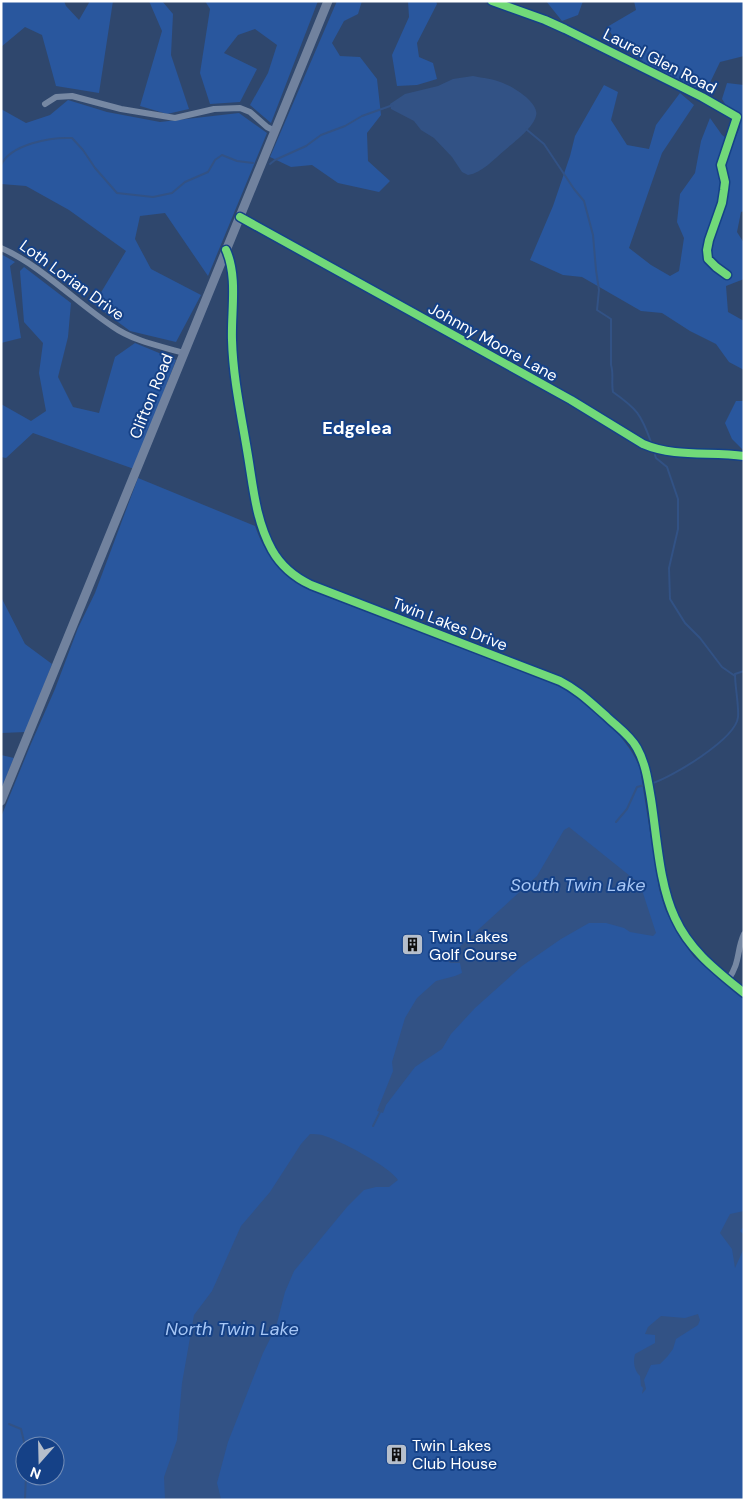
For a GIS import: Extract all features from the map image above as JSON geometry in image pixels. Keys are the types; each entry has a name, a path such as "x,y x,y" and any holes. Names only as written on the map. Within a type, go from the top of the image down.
{"main road":[{"name":"Clifton Road","path":"1,801 328,1"}],"street":[{"name":"Laurel Glen Road","path":"492,1 545,20 693,93 737,117 721,166 725,182 722,203 707,250 708,259 716,268 727,275"},
{"path":"45,104 56,97 72,96 121,109 175,118 214,109 240,108 250,112 274,131"},
{"name":"Johnny Moore Lane","path":"240,217 570,400 643,444 656,449 680,453 744,456"},
{"name":"Loth Lorian Drive","path":"1,248 17,256 117,330 135,338 184,353"},
{"name":"Twin Lakes Drive","path":"226,250 232,268 234,370 255,507 264,534 280,562 294,575 311,585 533,670 581,693 633,742 643,760 670,904 683,934 695,950 744,993"},
{"path":"728,980 737,964 744,934"}],"shaded area":[{"path":"1,1 64,1 66,6 79,20 90,1 113,1 99,93 56,86 42,35 25,27 1,47"},
{"path":"149,1 162,1 173,14 171,55 189,109 167,114 140,106 162,31"},
{"path":"205,1 318,1 271,123 250,105 268,73 277,45 255,29 238,35 224,53 257,69 240,102 210,104 200,73 210,9"},
{"path":"337,1 362,1 358,14 344,21 332,43 340,56 360,57 377,79 381,115 367,133 368,161 390,181 379,192 338,183 312,165 291,167 270,157"},
{"path":"408,1 436,1 437,4 417,43 419,57 433,63 437,79 417,85 397,86 392,55 409,17"},
{"path":"546,1 583,1 578,15 562,21"},
{"path":"634,1 744,1 744,56 720,62 706,91 658,73 616,41 607,27 636,10"},
{"path":"727,83 744,85 744,211 741,212 737,232 744,243 744,279 726,286 728,312 744,321 744,370 729,362 716,344 690,331 662,313 641,311 582,277 563,275 530,260 553,206 575,136 604,85 618,92 611,120 627,145 649,149 656,125 680,93 694,105 662,153 629,248 651,265 670,276 679,271 684,238 677,222 680,194 695,173 701,141 710,118 722,135 733,143 740,127 722,99"},
{"path":"68,100 107,112 160,122 239,113 267,133 208,276 165,213 140,216 135,239 151,269 201,295 176,342 130,331 94,304 126,251 69,210 26,186 1,184 1,109 26,123 50,115"},
{"path":"1,254 15,262 10,266 21,338 1,343"},
{"path":"24,267 71,303 68,337 58,377 73,407 99,413 115,357 135,343 176,360 134,469 33,433 6,458 1,457 1,404 31,421 46,411 39,373 43,343 24,322 20,271"},
{"path":"736,401 744,401 744,451 732,439 725,423"},
{"name":"Twin Lakes Golf Course","path":"138,478 255,526 264,546 276,563 291,578 310,590 562,687 596,712 618,734 635,757 640,769 659,889 665,909 680,938 694,957 744,999 744,1500 1,1500 1,817 55,689 78,628 95,593"},
{"path":"1,597 25,644 52,664 26,732 1,733"},
{"path":"1,755 14,758 1,789"}],"water":[{"path":"473,76 500,82 519,92 534,106 536,116 527,130 518,139 483,169 468,175 462,172 452,157 434,138 421,130 414,121 391,109 390,104 405,94 438,86 453,79"},
{"name":"South Twin Lake","path":"569,827 640,884 656,933 653,936 630,932 624,928 606,923 589,923 561,939 522,966 475,1008 451,1034 442,1049 415,1067 386,1105 383,1113 377,1111 393,1071 392,1062 405,1018 417,998 436,981 462,973 460,963 450,963 446,959 537,876 564,830"},
{"name":"North Twin Lake","path":"310,1134 322,1135 351,1148 385,1168 398,1180 389,1187 376,1187 364,1190 347,1207 294,1271 285,1292 276,1327 263,1353 228,1442 217,1483 221,1499 165,1500 164,1477 177,1440 182,1383 194,1315 212,1291 241,1226 270,1192 301,1144"},
{"path":"744,1211 744,1226 740,1231 744,1235 744,1248 735,1268 732,1249 720,1233 730,1214"},
{"path":"698,1314 700,1320 698,1325 676,1339 673,1349 660,1364 651,1365 644,1380 646,1389 642,1394 643,1388 640,1376 634,1366 634,1360 635,1354 655,1343 655,1335 645,1334 648,1327 661,1316 685,1318"}],"waterway":[{"path":"270,164 306,146 321,135 345,126 362,116 393,105"},
{"path":"526,129 544,144 584,201 593,235 599,290 597,310 611,319 613,392 628,403 641,418 651,442"},
{"path":"1,165 13,152 32,143 72,138 117,193 153,197 172,193 185,182 208,172 215,160 222,155 237,161 253,163"},
{"path":"655,455 667,467 678,499 678,529 669,568 670,599 685,623 700,638 722,667 735,676"},
{"path":"650,784 687,766 715,746 735,726 738,717 735,674 744,671"},
{"path":"616,822 627,809 637,787 645,785"},
{"path":"373,1126 381,1110"},
{"path":"9,1424 21,1429 23,1436"},
{"path":"25,1499 26,1486"}],"cycle path":[{"path":"492,1 565,29 702,97 737,117 721,165 725,182 722,203 707,250 708,259 727,275"},
{"path":"240,217 571,400 643,444 680,453 744,456"},
{"path":"226,250 230,260 233,283 232,340 234,368 253,488 258,514 266,538 279,561 288,570 311,585 560,681 573,688 623,731 637,748 645,767 659,860 665,890 675,918 688,941 705,960 744,993"}],"place":[{"name":"Twin Lakes Golf Course","path":"413,945"},
{"name":"Twin Lakes Club House","path":"396,1454"}],"district":[{"name":"Edgelea","path":"357,428"}]}
